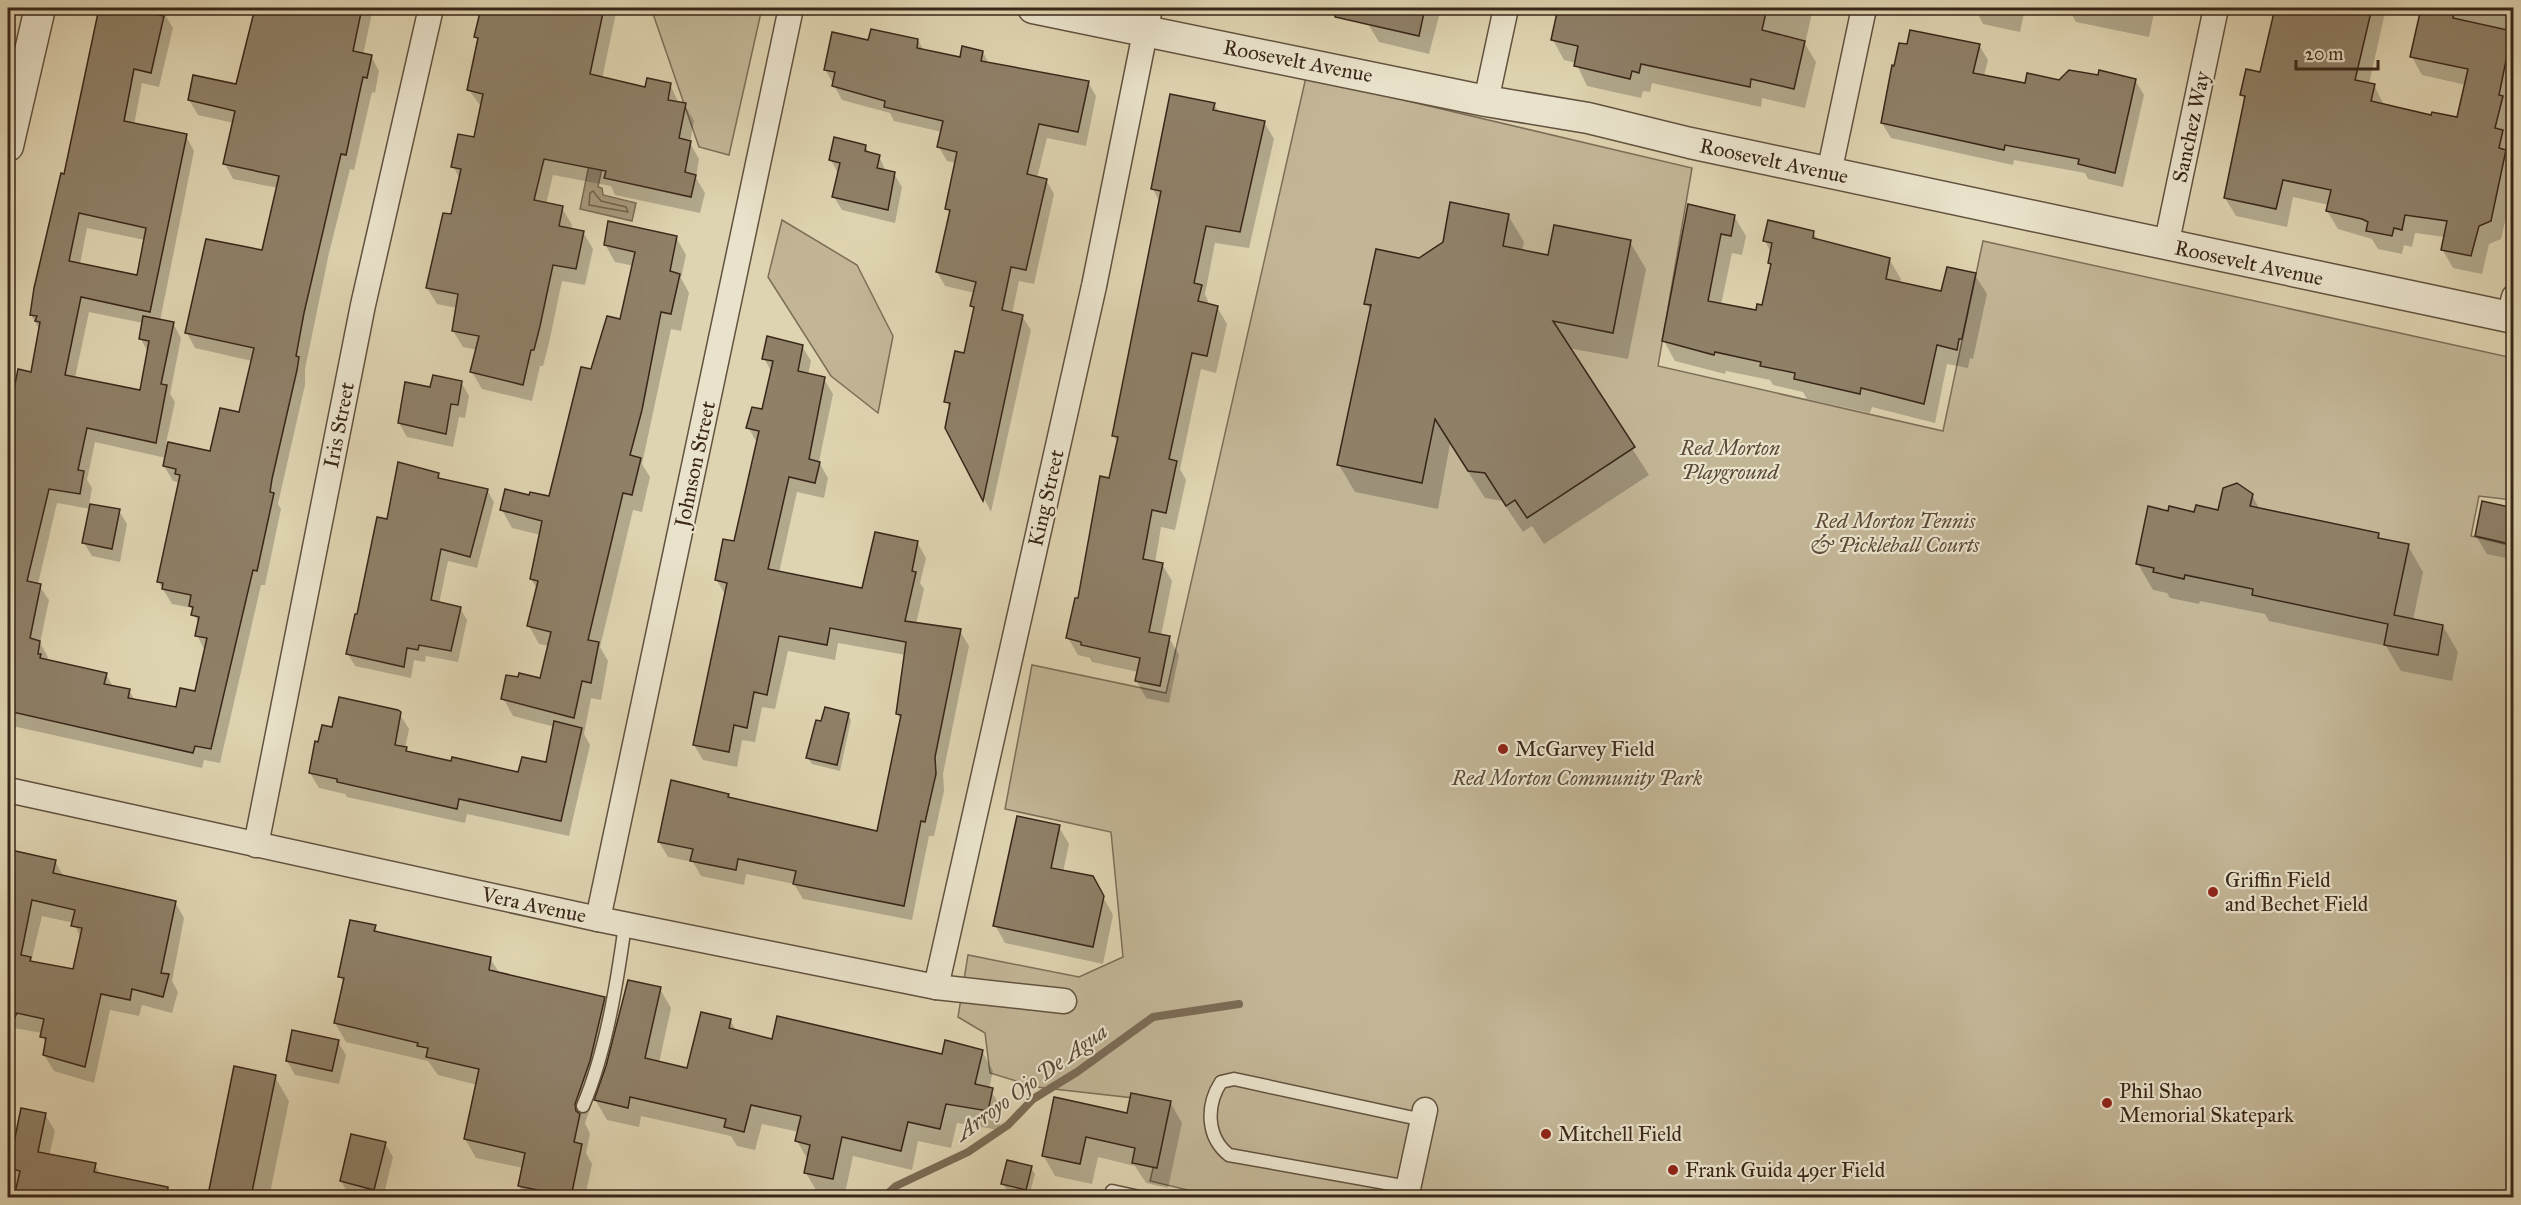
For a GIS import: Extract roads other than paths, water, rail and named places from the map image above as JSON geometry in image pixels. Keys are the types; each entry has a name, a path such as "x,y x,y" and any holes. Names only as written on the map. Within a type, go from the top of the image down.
{"street":[{"path":"8,146 40,8"},
{"name":"Iris Street","path":"256,845 363,305 431,8"},
{"name":"Johnson Street","path":"598,919 791,8"},
{"name":"Roosevelt Avenue","path":"1033,8 1148,19 1486,101 1588,118 2166,246 2512,311"},
{"path":"1486,101 1506,8"},
{"path":"1829,173 1864,8"},
{"name":"Sanchez Way","path":"2166,246 2216,8"},
{"name":"King Street","path":"936,987 1094,286 1148,19"},
{"name":"Vera Avenue","path":"8,790 625,925 936,987 1064,1001"},
{"path":"1407,1192 1424,1115"}],"lane":[{"path":"583,1106 593,1082 625,925"},
{"path":"1407,1192 1229,1155 1214,1137 1210,1122 1212,1102 1221,1082 1234,1079 1424,1115"},
{"path":"1112,1191 1144,1197"}],"water":[{"path":"589,165 602,168 598,187 602,188 603,195 636,203 632,221 580,209"}],"waterway":[{"name":"Arroyo Ojo De Agua","path":"883,1198 896,1186 968,1152 1008,1125 1033,1099 1077,1072 1153,1017 1239,1004"}],"place":[{"name":"McGarvey Field","path":"1503,749"},
{"name":"Griffin Field and Bechet Field","path":"2213,892"},
{"name":"Phil Shao Memorial Skatepark","path":"2107,1103"},
{"name":"Mitchell Field","path":"1546,1134"},
{"name":"Frank Guida 49er Field","path":"1673,1170"}],"park label":[{"name":"Red Morton Playground","path":"1730,460"},
{"name":"Red Morton Tennis & Pickleball Courts","path":"1895,533"},
{"name":"Red Morton Community Park","path":"1577,778"}]}
